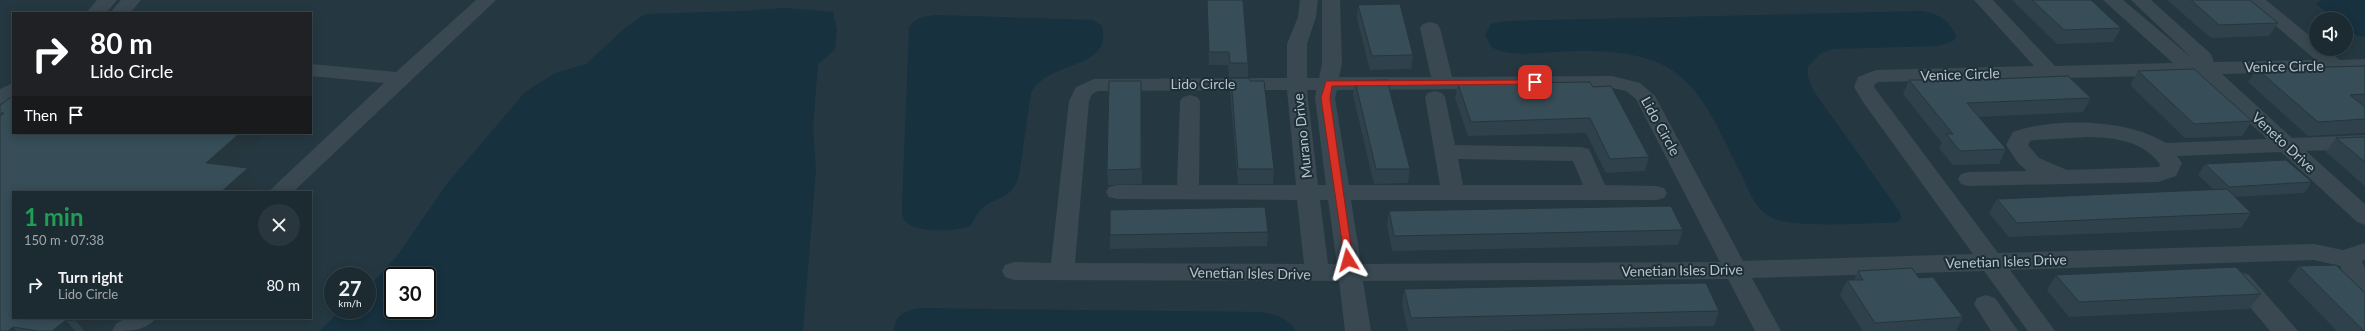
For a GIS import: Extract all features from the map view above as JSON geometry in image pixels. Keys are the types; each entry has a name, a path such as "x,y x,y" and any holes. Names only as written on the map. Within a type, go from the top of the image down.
{"street":[{"path":"96,12 108,0"},
{"path":"120,12 132,0"},
{"path":"280,191 487,0"},
{"name":"Murano Drive","path":"1309,0 1307,17 1297,44 1297,83 1317,273"},
{"name":"Murano Drive","path":"1331,0 1332,64 1326,98 1350,273"},
{"path":"1983,0 2049,72"},
{"name":"Veneto Drive","path":"2112,0 2134,7 2172,28 2204,58 2203,68"},
{"path":"2254,0 2334,65"},
{"name":"Veneto Drive","path":"2134,7 2144,28 2182,62"},
{"name":"Veneto Drive","path":"2134,7 2126,26 2139,40 2160,57 2203,68 2365,217"},
{"path":"1430,28 1446,152 1453,193"},
{"path":"2144,28 2172,28"},
{"name":"Venice Circle","path":"2042,331 1870,98 1864,87 1865,81 1876,76 2365,65"},
{"path":"312,70 401,78"},
{"name":"Lido Circle","path":"1062,271 1079,101 1083,91 1103,84 1328,83 1439,90 1612,82 1633,87 1641,91 1654,111 1768,331"},
{"path":"0,98 12,90"},
{"path":"1188,193 1190,101"},
{"path":"1969,179 2067,177 2158,175 2168,171 2171,163 2162,150 2136,135 2118,131 2032,133 2021,137 2017,145 2021,154 2033,164 2049,172 2067,177"},
{"path":"2162,150 2365,142"},
{"path":"1446,152 1581,154 1597,193"},
{"path":"1117,192 1656,193"},
{"name":"Venetian Isles Drive","path":"1014,271 1350,273 1736,269 2308,252 2357,256"},
{"path":"2357,256 2356,276 2365,283"},
{"path":"1350,273 1358,331"},
{"path":"2240,281 2285,331"},
{"path":"1986,304 2004,331"},
{"path":"125,331 142,319"}],"water":[{"path":"2322,0 2365,0 2365,37 2353,33 2353,12 2326,12 2316,4"},
{"path":"785,8 833,12 837,29 835,50 818,64 813,129 816,170 803,331 319,331 332,319 376,319 376,279 384,270 384,319 436,319 436,267 387,267 397,256 446,185 525,92 555,73 586,64 625,28 645,14"},
{"path":"1922,11 1938,16 1947,22 1954,31 1956,37 1953,41 1939,46 1834,49 1821,53 1808,66 1808,77 1813,90 1900,212 1901,218 1898,222 1889,223 1814,224 1785,222 1768,216 1758,206 1750,194 1719,130 1703,102 1682,77 1669,68 1642,57 1612,52 1582,51 1521,54 1506,52 1491,47 1485,35 1491,24 1507,21"},
{"path":"937,15 1093,20 1102,26 1103,40 1098,51 1089,58 1039,82 1031,93 1019,176 1013,189 1006,195 985,206 978,213 970,226 946,230 927,230 911,226 906,222 902,213 909,27 921,18"},
{"path":"920,308 1260,312 1285,319 1296,331 894,331 896,321 902,314 910,310"}],"building":[{"path":"1207,0 1243,0 1248,63 1230,63 1229,52 1209,52"},
{"path":"2032,0 2091,0 2121,28 2064,30"},
{"path":"2191,0 2250,0 2278,23 2219,25"},
{"path":"1400,4 1413,55 1372,56 1358,5"},
{"path":"2365,66 2365,94 2350,95 2365,107 2365,119 2318,122 2257,69"},
{"path":"2194,69 2252,121 2194,124 2138,71"},
{"path":"1989,73 1994,79 2068,76 2091,98 1967,103 2006,149 1960,151 1946,134 1953,134 1909,80 1930,80 1927,76"},
{"path":"1231,78 1249,78 1250,81 1264,81 1274,169 1238,169"},
{"path":"1387,80 1410,169 1376,169 1355,81"},
{"path":"1109,81 1141,81 1141,169 1107,170"},
{"path":"1590,82 1593,87 1611,86 1649,157 1610,159 1590,118 1471,122 1458,84"},
{"path":"12,97 12,134 239,134 206,163 248,168 222,191 12,191 12,319 78,319 76,321 66,320 52,331 38,331 13,327 8,331 0,331 0,116 4,113 0,113 0,105"},
{"path":"2365,137 2365,162 2336,138"},
{"path":"2286,160 2312,182 2229,187 2205,164"},
{"path":"2227,189 2251,213 2017,223 1997,199"},
{"path":"1671,206 1683,230 1394,236 1389,211"},
{"path":"1265,207 1268,232 1110,235 1110,210"},
{"path":"2336,265 2365,293 2365,331 2299,266"},
{"path":"2236,267 2261,294 2079,302 2056,275"},
{"path":"1912,268 1919,278 1933,277 1963,317 1875,323 1847,280 1863,280 1858,271"},
{"path":"1706,283 1719,311 1411,318 1404,289"}],"route":[{"path":"1348,260 1326,98 1328,83 1535,82"}]}
